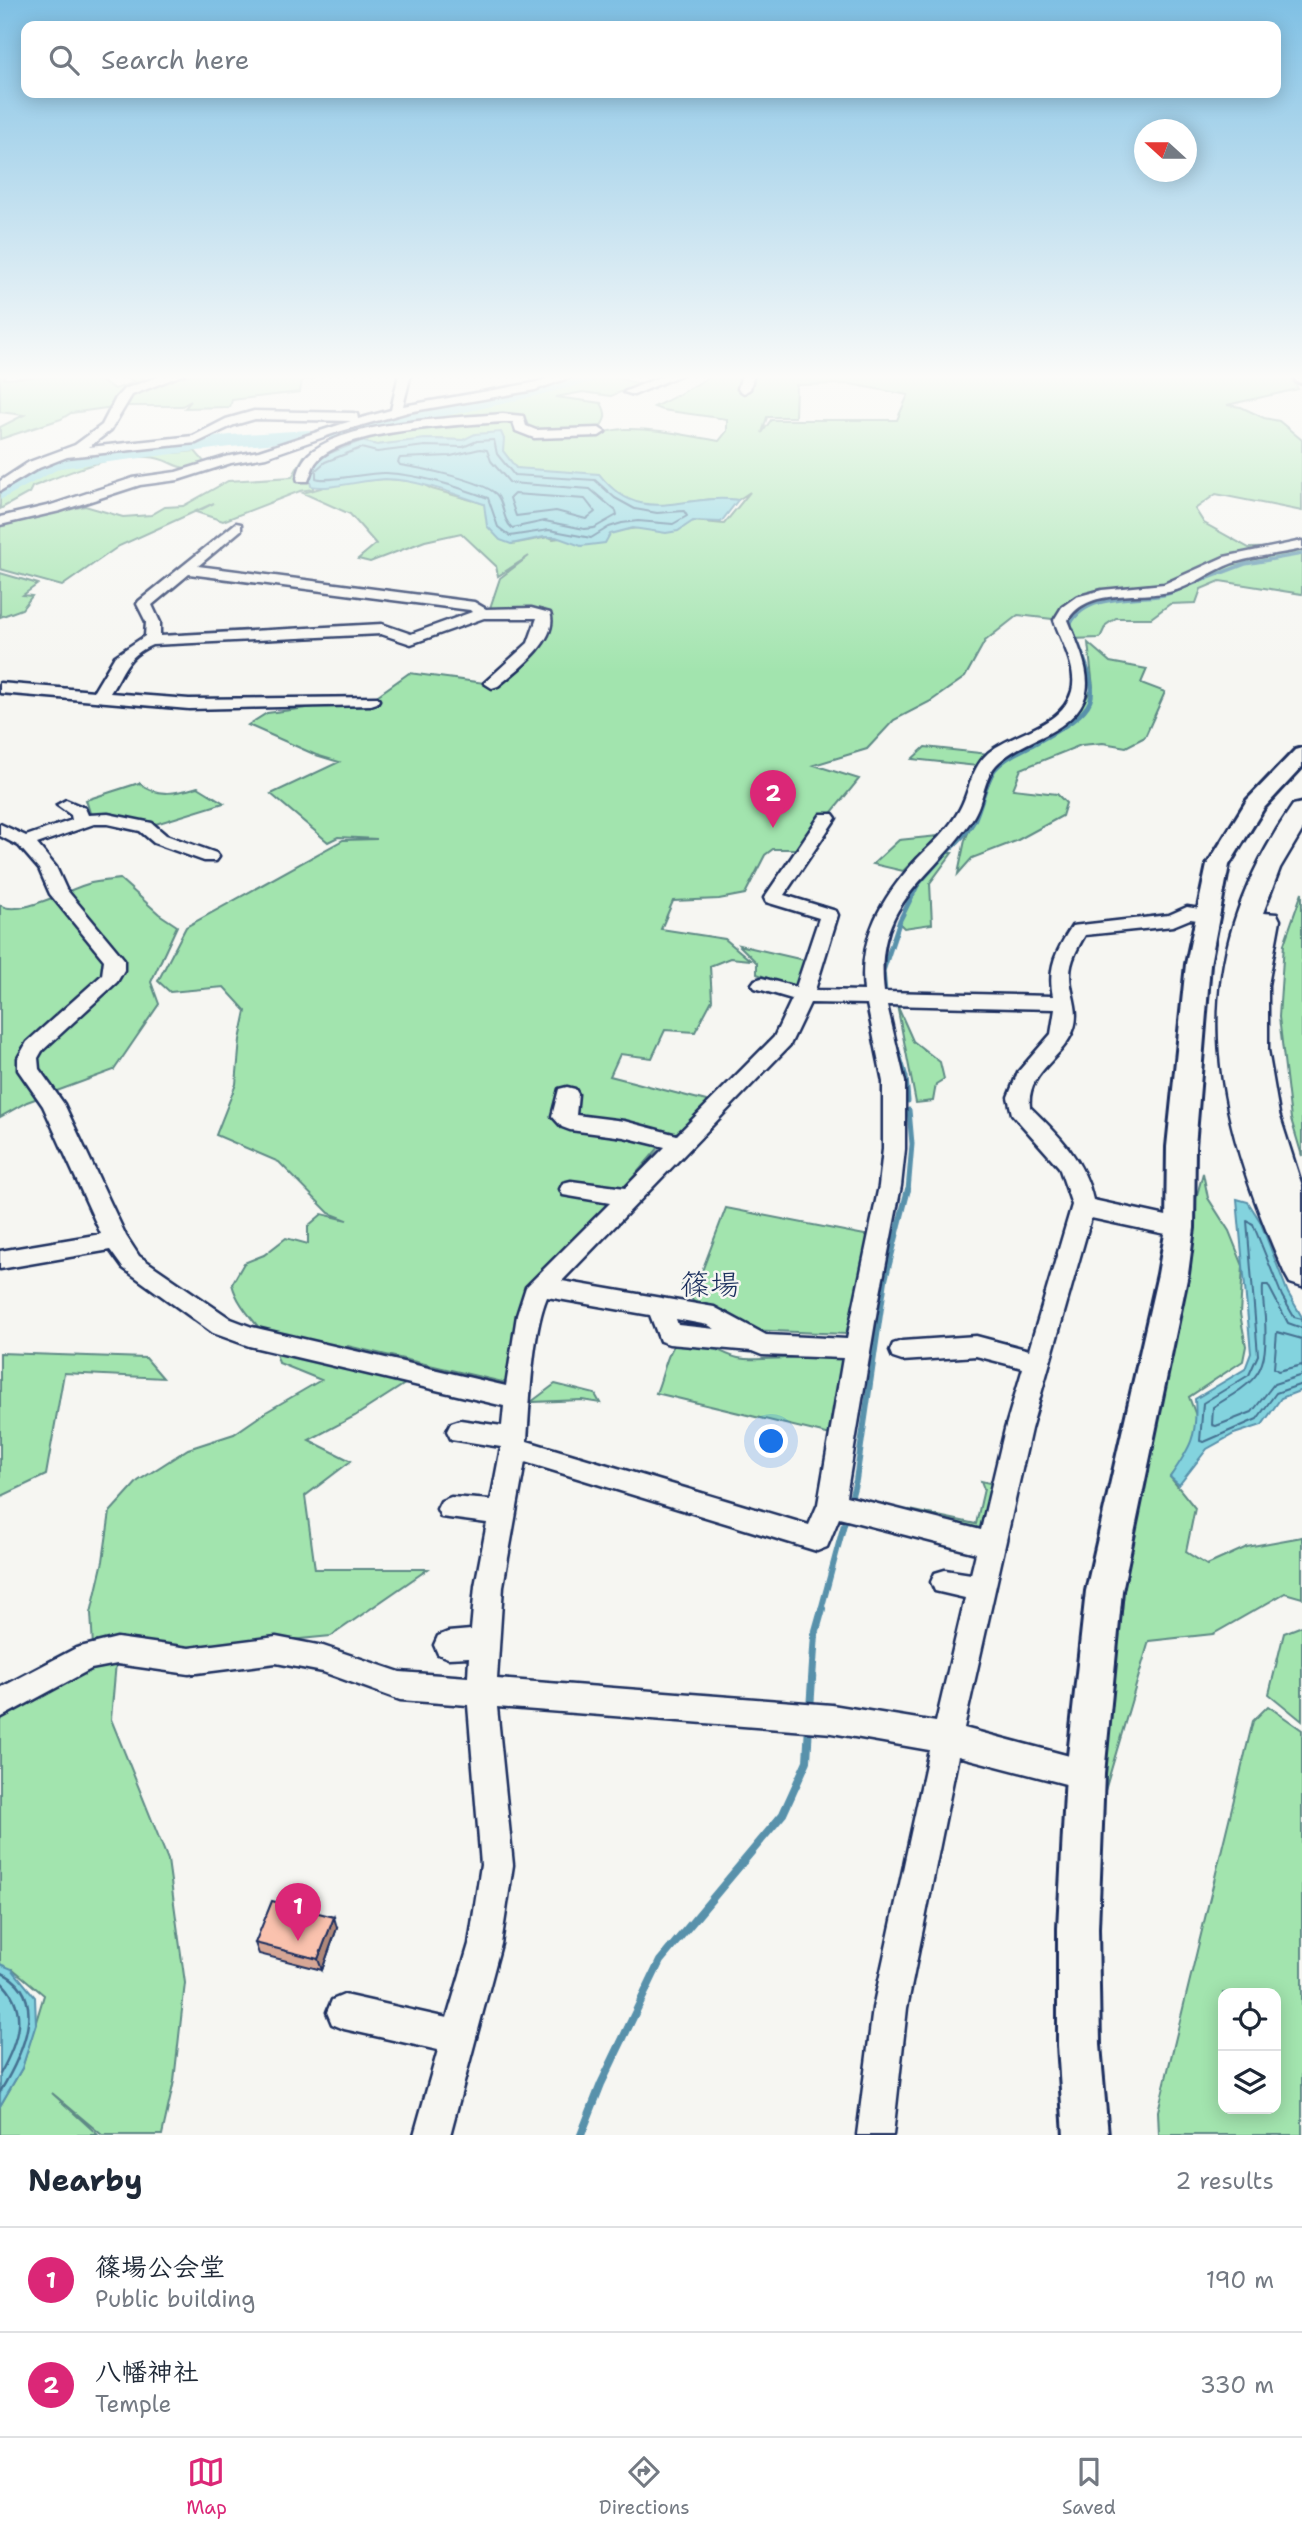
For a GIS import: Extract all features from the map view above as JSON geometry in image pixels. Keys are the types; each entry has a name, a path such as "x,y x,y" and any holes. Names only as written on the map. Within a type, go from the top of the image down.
{"main road":[{"path":"1302,810 1270,863 1253,901 1234,970 1231,1040 1243,1126 1270,1205 1302,1274"},
{"path":"1302,840 1262,936 1252,1007 1252,1042 1265,1124 1302,1228"}],"street":[{"path":"0,487 22,474"},
{"path":"0,521 65,505 138,481 186,474"},
{"path":"303,478 305,474"},
{"path":"97,697 107,689 116,667 125,655 150,641 155,634 155,624 144,604 236,527"},
{"path":"460,1431 514,1443 817,1539 831,1504 871,1273 893,1180 893,1076 873,998 871,973 876,936 887,912 912,874 964,817 980,774 992,758 1012,744 1058,721 1072,706 1080,692 1081,677 1061,620 1067,610 1081,600 1102,594 1167,588 1230,560 1302,545"},
{"path":"187,569 474,606 482,614"},
{"path":"150,641 382,629 411,639 482,614 531,612 545,616 545,622 529,652 492,683"},
{"path":"0,688 189,704 371,700"},
{"path":"1086,2135 1079,2045 1078,1928 1085,1774 1104,1591 1173,1274 1180,1228 1181,1146 1198,964 1218,865 1255,804 1302,754"},
{"path":"66,805 79,812 81,823"},
{"path":"432,2135 485,1944 497,1866 493,1799 481,1693 489,1586 514,1443 517,1399 529,1315 535,1294 783,1040 803,996 829,915 773,898 827,818"},
{"path":"25,842 92,819 128,821 146,827 160,839 210,857"},
{"path":"0,829 25,842 47,867 57,890 114,959 114,970 110,978 34,1047 28,1058 29,1070 53,1104 116,1240 131,1262 222,1326 250,1336 517,1399"},
{"path":"875,2135 890,2008 947,1738 1018,1429 1083,1205 1080,1185 1063,1155 1020,1108 1018,1101 1029,1070 1061,1035 1066,1003 1060,975 1067,948 1079,930 1173,920 1187,913 1206,915"},
{"path":"762,984 803,996 1066,1003"},
{"path":"567,1094 564,1116 570,1122 624,1129 682,1144"},
{"path":"572,1189 630,1197"},
{"path":"1083,1205 1097,1211 1180,1228"},
{"path":"0,1260 116,1240"},
{"path":"542,1287 660,1308 669,1334 756,1342 762,1345 858,1349"},
{"path":"902,1351 975,1346 1038,1362"},
{"path":"831,1504 991,1545"},
{"path":"451,1509 503,1513"},
{"path":"945,1582 981,1589"},
{"path":"448,1645 485,1643"},
{"path":"0,1704 86,1657 117,1651 189,1661 276,1650 323,1659 400,1686 832,1720 947,1738 1085,1774"},
{"path":"344,2012 459,2038"}],"green space":[{"path":"28,474 66,474 32,487 29,493 0,509 0,488"},
{"path":"294,474 313,474 313,489 300,491 223,521 196,512 214,503 119,546 62,586 0,569 0,525 85,506 123,517 151,515 165,507 183,506 228,481 292,477"},
{"path":"547,474 1302,474 1302,511 1216,494 1195,509 1204,523 1249,548 1302,547 1302,594 1220,581 1201,589 1196,603 1170,604 1151,618 1116,618 1106,625 1100,638 1071,639 1061,620 1018,615 985,641 965,677 931,701 894,720 867,749 814,765 859,779 802,849 773,849 765,855 745,894 719,899 673,901 661,929 725,939 750,960 730,958 710,966 712,1000 695,1032 665,1030 652,1058 620,1054 610,1076 714,1103 661,1145 531,1295 507,1383 348,1346 340,1357 414,1378 355,1416 309,1440 351,1461 305,1496 315,1569 428,1569 331,1636 197,1649 93,1646 91,1613 103,1561 110,1512 138,1481 188,1449 234,1434 321,1380 279,1363 269,1342 236,1295 232,1284 244,1263 264,1255 286,1238 308,1244 308,1226 322,1214 347,1220 329,1213 279,1162 216,1135 236,1084 246,1011 224,987 170,992 158,981 186,927 343,840 377,839 338,837 328,842 271,794 339,762 316,755 248,725 267,713 371,700 409,673 492,684 524,658 545,616 488,614 500,578 529,556 498,576 496,566 461,533 425,541 370,562 358,559 376,544 350,514 303,493 338,483 386,479 419,482 432,489 485,504 488,526 512,544 549,537 553,539 693,521 724,524 750,492 738,500 718,499 648,506 632,501 616,491 599,474"},
{"path":"0,573 38,584 23,595 32,596 22,609 0,617"},
{"path":"1088,643 1110,662 1147,669 1141,683 1165,692 1145,737 1126,747 1103,743 1081,745 1021,769 1013,789 1057,794 1066,803 1062,816 1016,841 972,858 958,874 965,840 995,769 1013,755 1071,723 1093,687"},
{"path":"925,747 989,754 977,766 912,759"},
{"path":"139,783 160,792 198,787 224,803 146,827 92,819 86,800"},
{"path":"938,836 903,871 873,864 899,840"},
{"path":"942,853 952,853 930,883 932,924 904,928 899,923 914,892"},
{"path":"120,879 159,914 177,926 151,982 159,1004 114,1070 27,1102 0,1117 0,905 19,908 91,883"},
{"path":"1302,892 1302,1156 1291,1119 1279,1017 1284,944"},
{"path":"739,945 808,961 797,989 757,974 757,963"},
{"path":"897,1005 913,1041 940,1062 944,1079 936,1084 933,1101 916,1103"},
{"path":"1203,1173 1208,1198 1229,1231 1243,1266 1240,1314 1246,1346 1243,1361 1189,1397 1201,1429 1188,1454 1170,1477 1195,1508 1186,1552 1207,1565 1247,1547 1302,1537 1302,1598 1285,1593 1213,1634 1149,1641 1099,1811 1112,1632 1138,1491 1191,1254 1192,1213"},
{"path":"726,1208 870,1236 846,1334 723,1329 683,1291 682,1281 702,1271"},
{"path":"694,1338 738,1358 824,1356 846,1361 835,1436 656,1393 667,1359 678,1340"},
{"path":"0,1353 146,1358 163,1378 64,1373 46,1475 0,1497"},
{"path":"555,1384 595,1394 600,1403 582,1400 531,1402"},
{"path":"981,1481 998,1485 983,1531 911,1517 910,1510 976,1524 984,1489"},
{"path":"1302,1626 1302,1721 1269,1694 1284,1633"},
{"path":"117,1651 111,1719 168,1860 185,1983 174,2081 162,2135 102,2135 52,2093 98,2135 0,2135 0,2106 22,2068 44,1995 13,1969 0,1969 0,1704"},
{"path":"1268,1706 1302,1730 1302,2135 1159,2135 1158,2111 1253,1721"}],"water":[{"path":"308,474 594,474 599,474 615,491 631,500 647,504 738,500 721,522 693,521 678,531 666,533 633,528 610,534 605,543 581,546 556,537 511,544 500,540 487,526 484,504 435,488 385,479 327,487 311,486"},
{"path":"1237,1199 1248,1202 1260,1221 1288,1293 1302,1317 1302,1390 1281,1398 1262,1425 1234,1434 1207,1449 1179,1485 1170,1477 1183,1458 1194,1432 1195,1399 1245,1369 1251,1353"},
{"path":"0,1964 12,1969 35,1997 36,2024 22,2068 0,2106"}],"building":[{"path":"272,1901 334,1917 318,1959 255,1943"}],"waterway":[{"path":"0,494 36,474"},
{"path":"1182,588 1245,564 1302,554"},
{"path":"945,854 972,824 995,769 1012,755 1057,731 1086,709 1091,698 1088,669 1070,624 1077,614 1098,603 1163,594 1186,586"},
{"path":"885,992 883,971 900,920 918,884 945,854"},
{"path":"894,1038 906,1077 908,1101"},
{"path":"908,1191 912,1144 909,1110"},
{"path":"850,1503 856,1480 885,1280 908,1189"},
{"path":"821,1610 847,1513"},
{"path":"810,1709 815,1634 822,1609"},
{"path":"581,2135 601,2084 660,1961 783,1814 807,1761 809,1725"}],"place":[{"name":"八幡神社","path":"773,828"},
{"name":"篠場公会堂","path":"298,1941"}],"district":[{"name":"篠場","path":"710,1285"}]}
